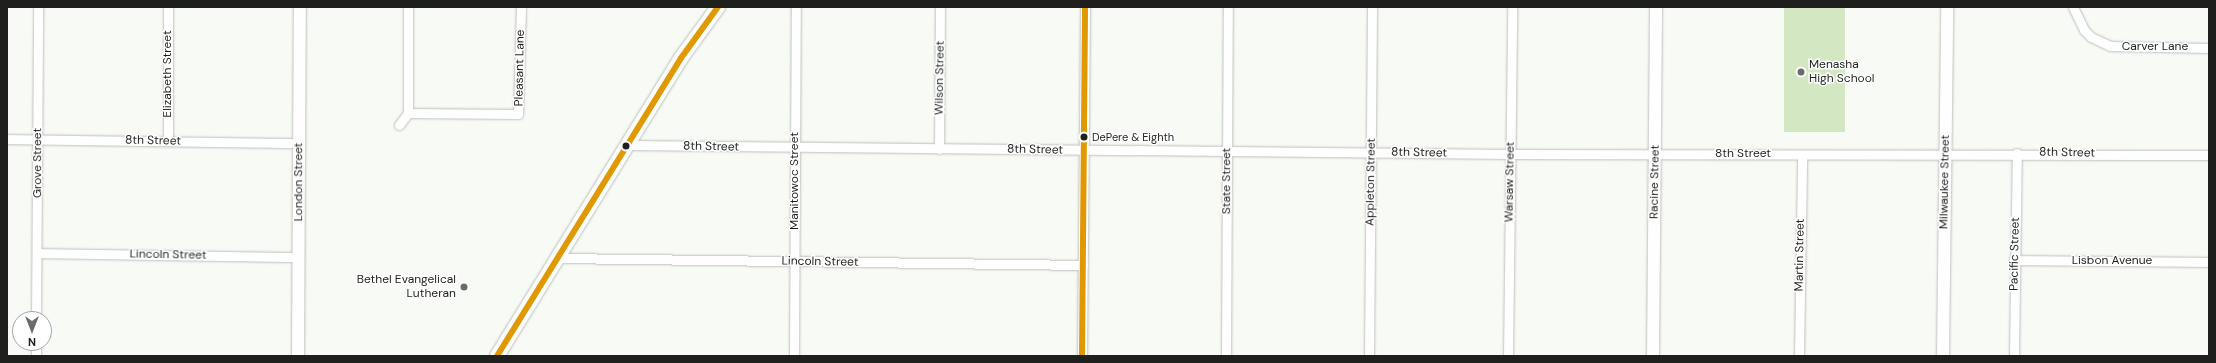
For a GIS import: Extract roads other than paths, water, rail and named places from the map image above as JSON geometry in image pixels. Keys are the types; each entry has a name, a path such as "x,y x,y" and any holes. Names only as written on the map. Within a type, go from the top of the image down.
{"main road":[{"path":"498,356 629,145 681,58 718,7"}],"street":[{"name":"Grove Street","path":"36,311 38,7"},
{"name":"Elizabeth Street","path":"168,7 168,141"},
{"name":"London Street","path":"298,356 300,7"},
{"path":"398,125 408,113 408,7"},
{"name":"Pleasant Lane","path":"408,113 518,114 521,7"},
{"name":"Manitowoc Street","path":"794,356 796,7"},
{"name":"Wilson Street","path":"939,149 940,7"},
{"path":"1082,356 1085,7"},
{"name":"State Street","path":"1226,356 1228,7"},
{"name":"Appleton Street","path":"1369,356 1372,7"},
{"name":"Warsaw Street","path":"1508,356 1512,7"},
{"name":"Racine Street","path":"1653,356 1656,7"},
{"name":"Milwaukee Street","path":"1943,356 1947,7"},
{"name":"Carver Lane","path":"2073,7 2084,30 2091,37 2110,46 2209,48"},
{"name":"8th Street","path":"7,139 299,143"},
{"name":"8th Street","path":"629,145 1084,151 1511,154 1802,155 2016,153 2209,155"},
{"name":"Pacific Street","path":"2014,356 2016,153"},
{"name":"Martin Street","path":"1799,356 1802,155"},
{"name":"Lincoln Street","path":"37,253 299,258"},
{"name":"Lincoln Street","path":"558,258 1083,265"},
{"name":"Lisbon Avenue","path":"2014,260 2209,262"}],"place":[{"name":"Menasha High School","path":"1801,72"},
{"name":"DePere & Eighth","path":"1084,137"},
{"name":"Bethel Evangelical Lutheran","path":"464,287"}]}
